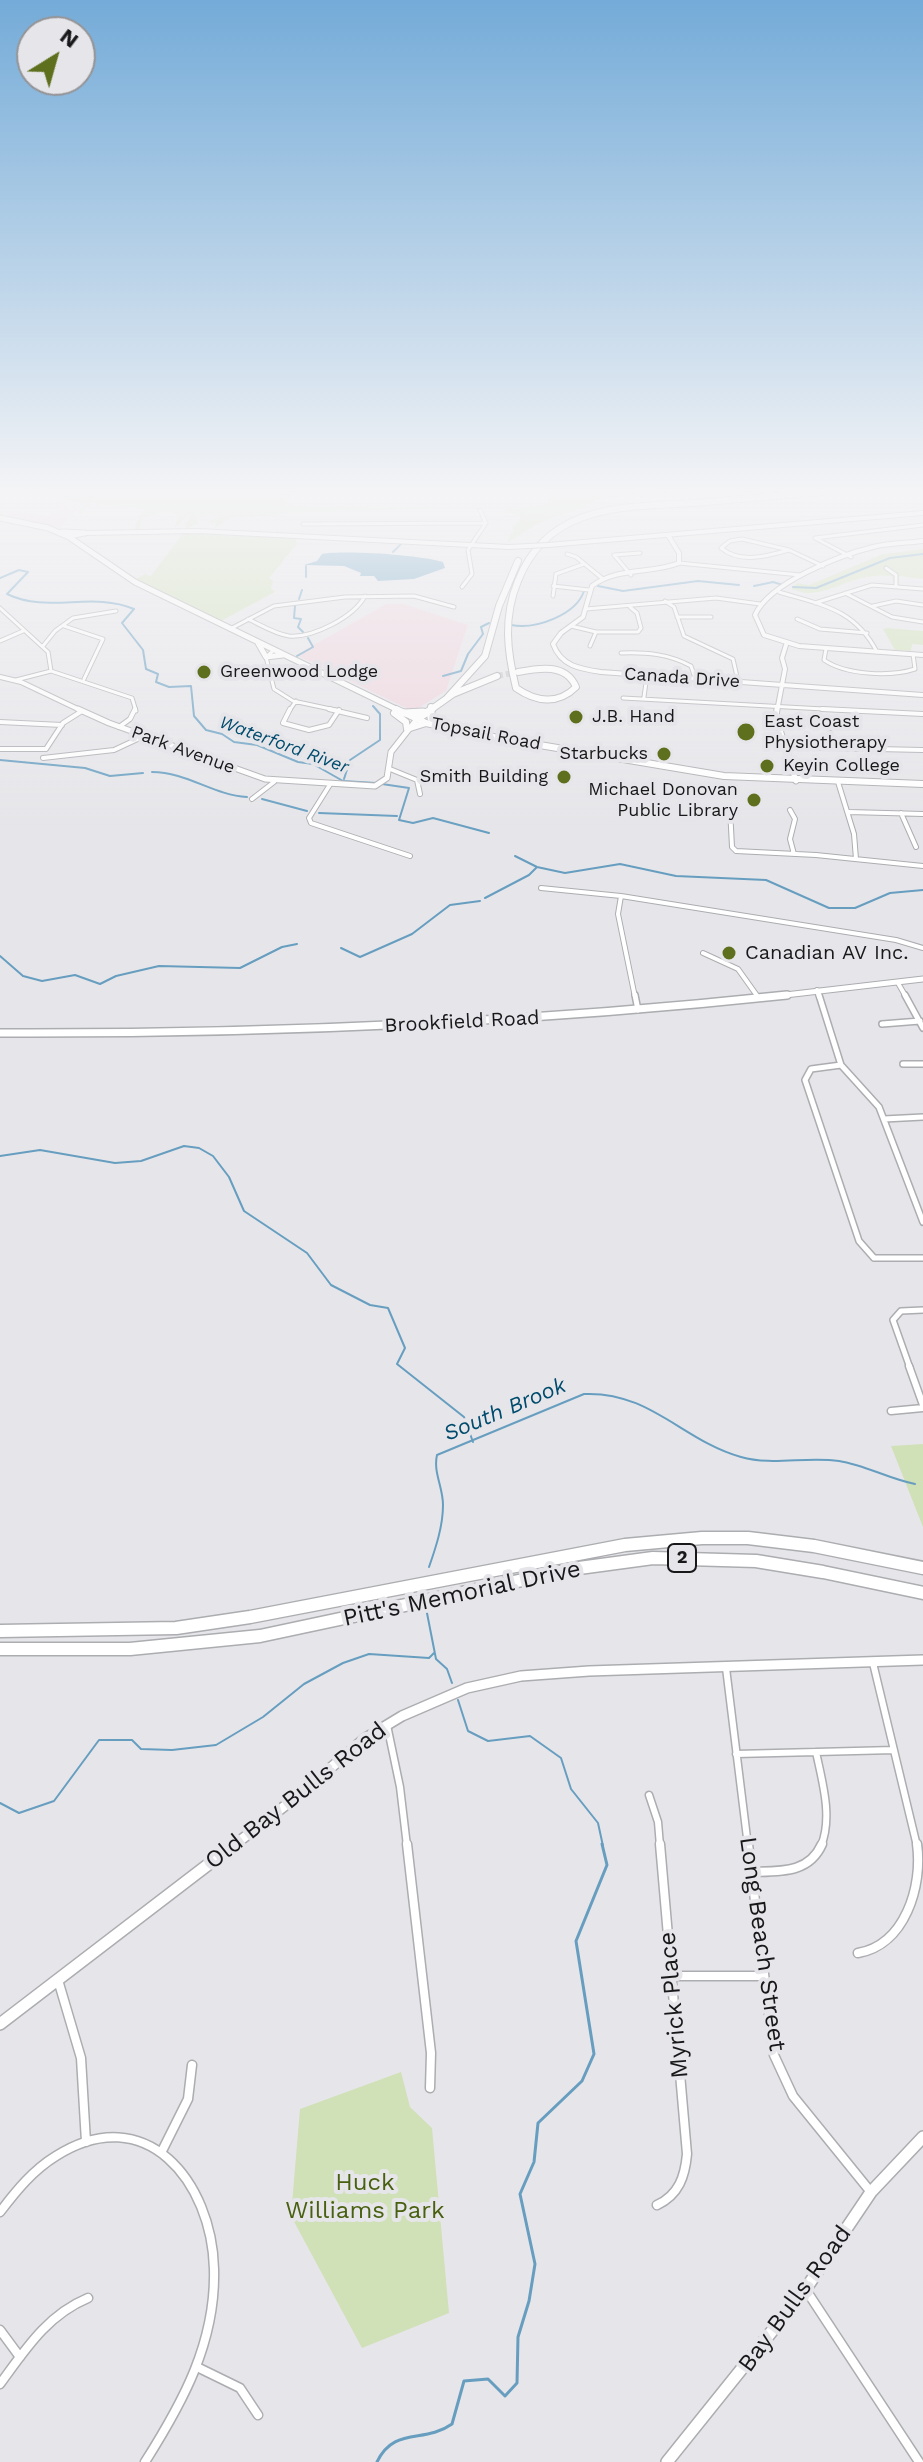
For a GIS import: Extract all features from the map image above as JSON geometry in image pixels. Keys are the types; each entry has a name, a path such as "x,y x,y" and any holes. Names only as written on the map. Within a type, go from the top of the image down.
{"highway":[{"path":"447,698 482,662 501,602"},
{"path":"512,602 505,622 506,646 516,688 530,697 548,700 562,698 576,687 575,680 559,671 518,672"},
{"path":"417,719 447,698 497,676"},
{"path":"404,713 428,709"},
{"path":"428,709 431,718 446,728"},
{"name":"Pitt's Memorial Drive","path":"0,1631 176,1628 250,1617 625,1545 687,1539 745,1538 796,1543 923,1568"},
{"name":"Pitt's Memorial Drive","path":"0,1649 100,1651 260,1636 653,1558 763,1561 828,1571 923,1593"}],"main road":[{"name":"Topsail Road","path":"175,602 404,713 446,728 708,774 796,781 923,784"},
{"path":"586,609 587,602"},
{"path":"763,602 755,615 758,627 764,635 786,645 923,655"},
{"name":"Canada Drive","path":"586,609 583,617 553,644 562,660 589,670 923,695"},
{"path":"258,642 266,657 284,654"},
{"path":"786,645 782,658 785,669 776,707 784,747 796,781"},
{"name":"Park Avenue","path":"0,677 16,680 119,727 274,782 375,786 384,781 390,769"},
{"path":"382,702 388,710 403,718 407,729"},
{"path":"390,769 391,752 417,719"},
{"path":"407,729 426,723"},
{"name":"Brookfield Road","path":"0,1033 240,1033 525,1019 638,1011 923,979"},
{"name":"Old Bay Bulls Road","path":"0,2024 304,1791 364,1739 387,1724 467,1688 535,1675 923,1660"},
{"name":"Bay Bulls Road","path":"667,2462 805,2290 871,2192 923,2137"}],"street":[{"path":"230,629 276,606 313,602"},
{"path":"248,619 284,635 305,635 363,602"},
{"path":"436,602 454,607"},
{"path":"586,609 660,602"},
{"path":"666,602 674,607 684,636 733,659 738,681"},
{"path":"747,602 760,604"},
{"path":"811,602 858,624 877,652"},
{"path":"862,602 892,617 923,622"},
{"path":"872,607 892,602"},
{"path":"902,602 923,605"},
{"path":"571,626 596,632 640,631 639,618 630,607"},
{"path":"0,608 2,614 48,652 51,671"},
{"path":"43,646 46,639 80,615 106,616 116,611"},
{"path":"677,617 711,617"},
{"path":"797,619 820,629 867,633"},
{"path":"64,626 92,634 103,641 83,680"},
{"path":"0,641 24,631"},
{"path":"590,646 596,632"},
{"path":"826,649 824,660 829,666 899,673 915,669 913,654"},
{"path":"274,650 266,657 272,687 296,701 367,718"},
{"path":"621,653 650,653 677,659 691,666 695,678"},
{"path":"16,680 51,671 121,692 134,702 134,715 119,727"},
{"path":"644,697 647,675"},
{"path":"623,698 923,714"},
{"path":"296,701 283,723 325,729 332,725 339,710"},
{"path":"0,749 43,750 52,744 62,725 82,711"},
{"path":"0,722 62,725"},
{"path":"830,733 835,747"},
{"path":"43,758 114,750 144,736"},
{"path":"784,747 923,750"},
{"path":"390,769 417,780 420,794"},
{"path":"252,799 274,782"},
{"path":"838,782 849,812 856,859"},
{"path":"331,783 309,818 311,823 410,856"},
{"path":"730,808 732,847 736,851 923,866"},
{"path":"790,810 795,819 790,839 795,854"},
{"path":"849,812 923,814"},
{"path":"901,813 916,847"},
{"path":"541,888 621,896 882,938 923,948"},
{"path":"621,896 618,914 638,1011"},
{"path":"703,953 738,969 758,997"},
{"path":"898,983 923,1028"},
{"path":"817,990 841,1065 854,1082 872,1095 923,1222"},
{"path":"882,1024 920,1021"},
{"path":"903,1064 923,1064"},
{"path":"841,1065 811,1069 805,1080 859,1241 874,1258 923,1258"},
{"path":"884,1119 923,1117"},
{"path":"891,1411 923,1406 893,1320 901,1311 923,1310"},
{"path":"858,1953 871,1952 882,1944 914,1905 922,1884 921,1861 873,1663"},
{"name":"Long Beach Street","path":"726,1667 774,2055 793,2096 871,2192"},
{"path":"387,1724 395,1753 431,2053 430,2088"},
{"path":"736,1754 894,1750"},
{"path":"751,1872 797,1868 813,1857 822,1844 828,1815 816,1752"},
{"name":"Myrick Place","path":"649,1795 658,1822 686,2162 677,2190 668,2201 657,2205"},
{"path":"671,1976 764,1976"},
{"path":"58,1979 81,2058 86,2142"},
{"path":"162,2151 188,2099 192,2065"},
{"path":"0,2212 43,2165 86,2142 129,2138 162,2151 184,2170 196,2188 211,2232 213,2283 197,2367 187,2391 145,2462"},
{"path":"805,2290 919,2462"},
{"path":"0,2384 55,2314 68,2305 88,2298"},
{"path":"0,2330 20,2357"},
{"path":"197,2367 234,2384 246,2394 258,2415"}],"shaded area":[{"path":"386,604 404,604 468,625 446,691 417,709 408,709 296,655"}],"green space":[{"path":"182,602 257,602 221,621"},
{"path":"883,629 923,631 923,645 912,644 911,651 895,650"},
{"path":"923,1444 923,1527 891,1446"},
{"name":"Huck Williams Park","path":"401,2072 410,2107 432,2128 449,2313 362,2348 291,2216 300,2109"}],"waterway":[{"name":"Waterford River","path":"37,602 102,602 134,609 122,623 143,650 146,669 158,674 156,682 169,687 191,686 194,716 206,730 222,734 234,742 257,745 298,762 313,764 343,781 376,783"},
{"path":"511,625 543,623 564,614 578,602"},
{"path":"295,606 294,618 301,619 298,627 303,632"},
{"path":"443,676 461,671 468,654 483,634 481,627 489,623"},
{"path":"297,656 313,647 308,638"},
{"path":"344,779 350,760 380,740 380,714 373,706"},
{"path":"0,760 85,768 110,776 143,773"},
{"path":"152,772 177,776 247,797"},
{"name":"Waterford River","path":"382,784 409,788 399,820 413,823 433,818 489,833"},
{"path":"262,799 307,811"},
{"path":"319,813 397,816"},
{"name":"Waterford River","path":"515,856 537,867"},
{"name":"Waterford River","path":"537,867 565,873 620,864 676,876 766,880 829,908 855,908 890,893 923,890"},
{"path":"485,898 529,875 537,867"},
{"path":"341,948 360,957 412,934 450,905 480,901"},
{"path":"0,956 23,976 42,981 75,975 100,984 116,976 159,966 240,968 282,947 297,944"},
{"path":"0,1156 40,1150 115,1163 141,1161 184,1146 199,1148 213,1156 229,1177 244,1211 307,1253 331,1285 370,1305 388,1308 405,1348 397,1364 464,1417 472,1440"},
{"name":"South Brook","path":"472,1440 584,1394 607,1395 647,1408 720,1450 741,1457 765,1461 839,1461 915,1484"},
{"name":"South Brook","path":"429,1567 443,1513 437,1455 472,1440"},
{"name":"South Brook","path":"426,1608 436,1659 447,1669 452,1683"},
{"name":"South Brook","path":"0,1803 19,1813 54,1801 99,1740 132,1740 141,1749 172,1750 216,1745 263,1717 304,1684 343,1663 369,1654 429,1658 434,1653"},
{"path":"458,1700 468,1731 488,1741 530,1736 561,1758 571,1789 598,1823 603,1846"},
{"path":"377,2462 384,2451 401,2439 431,2433 452,2424 464,2381 488,2379 505,2396 517,2383 518,2337 529,2301 535,2264 520,2194 534,2162 538,2123 582,2081 594,2054 576,1941 607,1865 602,1844"}],"tunnel":[{"path":"497,676 518,672"}],"place":[{"name":"Greenwood Lodge","path":"204,672"},
{"name":"J.B. Hand","path":"576,717"},
{"name":"East Coast Physiotherapy","path":"746,732"},
{"name":"Starbucks","path":"664,754"},
{"name":"Keyin College","path":"767,766"},
{"name":"Smith Building","path":"564,777"},
{"name":"Michael Donovan Public Library","path":"754,800"},
{"name":"Canadian AV Inc.","path":"729,953"}]}
